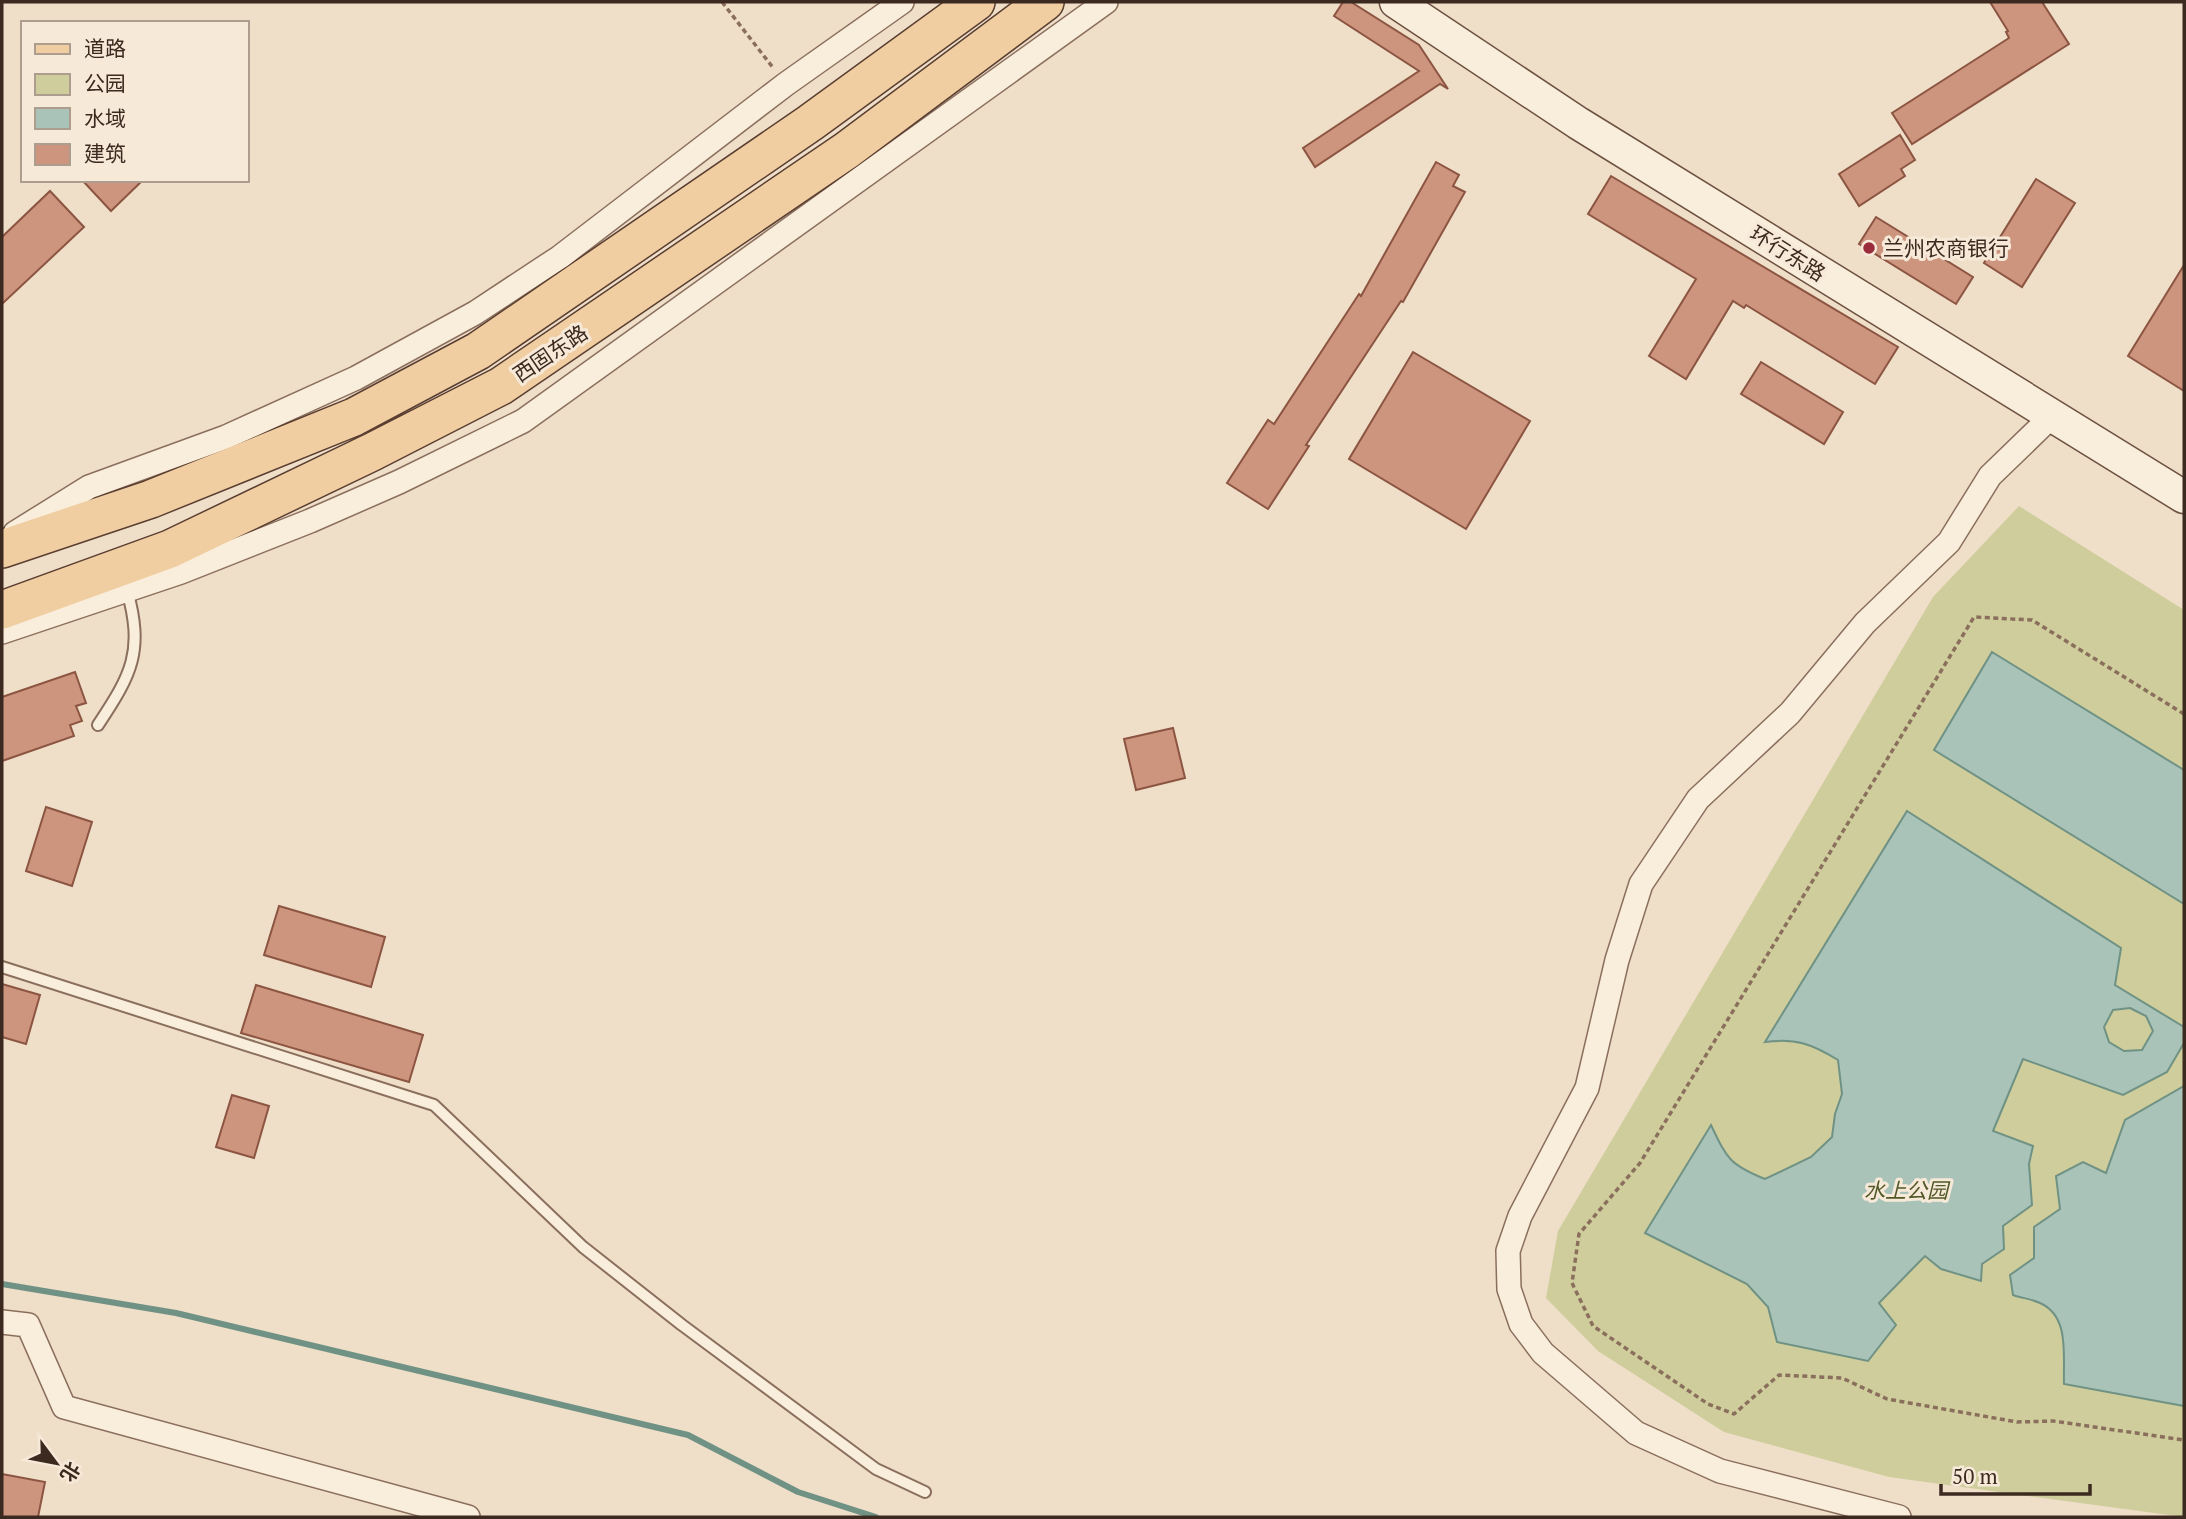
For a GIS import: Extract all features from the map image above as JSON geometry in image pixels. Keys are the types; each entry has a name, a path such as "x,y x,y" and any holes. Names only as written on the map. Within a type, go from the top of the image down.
{"main road":[{"name":"西固东路","path":"2,610 122,579 363,435 478,351 810,123 976,2"},
{"name":"西固东路","path":"2,549 151,499 363,435 513,378 847,150 1045,2"}],"street":[{"path":"2,541 89,487 226,437 356,378 475,313 560,257 786,84 902,2"},
{"path":"2,632 122,579 181,572 310,521 399,482 523,421 1106,2"},
{"name":"环行东路","path":"1396,2 1578,123 2184,497"},
{"path":"1899,1517 1720,1471 1636,1433 1543,1353 1521,1324 1509,1289 1508,1251 1520,1216 1587,1088 1617,960 1641,884 1698,799 1790,713 1865,624 1949,542 1990,476 2052,416"},
{"path":"2,1322 28,1325 64,1407 468,1517"}],"lane":[{"path":"98,725 117,697 133,661 135,619 122,579"},
{"path":"2,967 434,1105 583,1247 652,1302 876,1469 925,1492"}],"path":[{"path":"722,2 786,84"},
{"path":"2184,714 2032,621 1974,617 1640,1163 1579,1234 1572,1283 1593,1326 1708,1404 1734,1414 1779,1375 1842,1378 1887,1399 2017,1422 2053,1421 2184,1440"}],"green space":[{"name":"水上公园","path":"2019,506 2184,610 2184,1517 1889,1477 1724,1432 1598,1351 1546,1298 1558,1231 1933,597"}],"water":[{"path":"1992,652 2184,770 2184,904 1934,750"},
{"path":"1907,811 2121,948 2115,985 2184,1027 2184,1043 2167,1072 2123,1095 2023,1059 1993,1131 2033,1146 2029,1164 2032,1205 2003,1226 2004,1249 1982,1264 1981,1281 1941,1269 1925,1256 1879,1303 1896,1325 1868,1361 1777,1342 1768,1307 1747,1284 1645,1233 1711,1125 1731,1160 1765,1179 1811,1157 1832,1137 1835,1114 1842,1094 1838,1060 1803,1044 1786,1041 1765,1042","holes":["2130,1008 2146,1016 2153,1031 2142,1050 2124,1051 2109,1042 2104,1027 2113,1010"]},
{"path":"2184,1086 2184,1406 2064,1384 2061,1327 2050,1309 2034,1300 2013,1295 2010,1275 2034,1258 2034,1227 2060,1209 2056,1176 2083,1162 2106,1173 2125,1120"}],"building":[{"path":"1343,2 1351,2 1419,45 1448,89 1440,84 1315,167 1303,148 1419,71 1334,16"},
{"path":"1990,2 2042,2 2069,44 1912,144 1892,113 2009,38 2006,32 2008,31"},
{"path":"1900,135 1915,160 1901,169 1905,176 1859,206 1839,174"},
{"path":"1436,162 1459,175 1453,186 1465,192 1403,302 1401,301 1306,445 1309,446 1268,509 1227,483 1268,420 1274,424 1359,294 1361,296"},
{"path":"1611,176 1898,347 1875,384 1746,305 1744,308 1733,301 1686,379 1649,356 1696,279 1588,214"},
{"path":"2036,179 2075,203 2022,287 1984,263"},
{"path":"84,182 141,182 111,211"},
{"path":"50,191 84,227 2,304 2,237"},
{"path":"1876,217 1973,277 1956,304 1859,244"},
{"path":"2184,265 2184,391 2128,356"},
{"path":"1413,352 1530,421 1466,529 1349,459"},
{"path":"1761,362 1843,412 1824,444 1741,394"},
{"path":"75,672 86,703 76,706 82,721 70,725 74,736 2,761 2,697"},
{"path":"1173,728 1185,778 1136,790 1124,739"},
{"path":"46,807 92,822 72,886 26,871"},
{"path":"279,906 385,937 371,987 264,955"},
{"path":"2,984 40,995 26,1044 2,1037"},
{"path":"256,985 423,1035 409,1082 241,1033"},
{"path":"232,1095 269,1106 254,1158 216,1147"},
{"path":"2,1474 45,1482 38,1517 2,1517"}],"waterway":[{"path":"2,1284 176,1313 688,1435 798,1492 876,1517"}],"place":[{"name":"兰州农商银行","path":"1869,248"}]}
